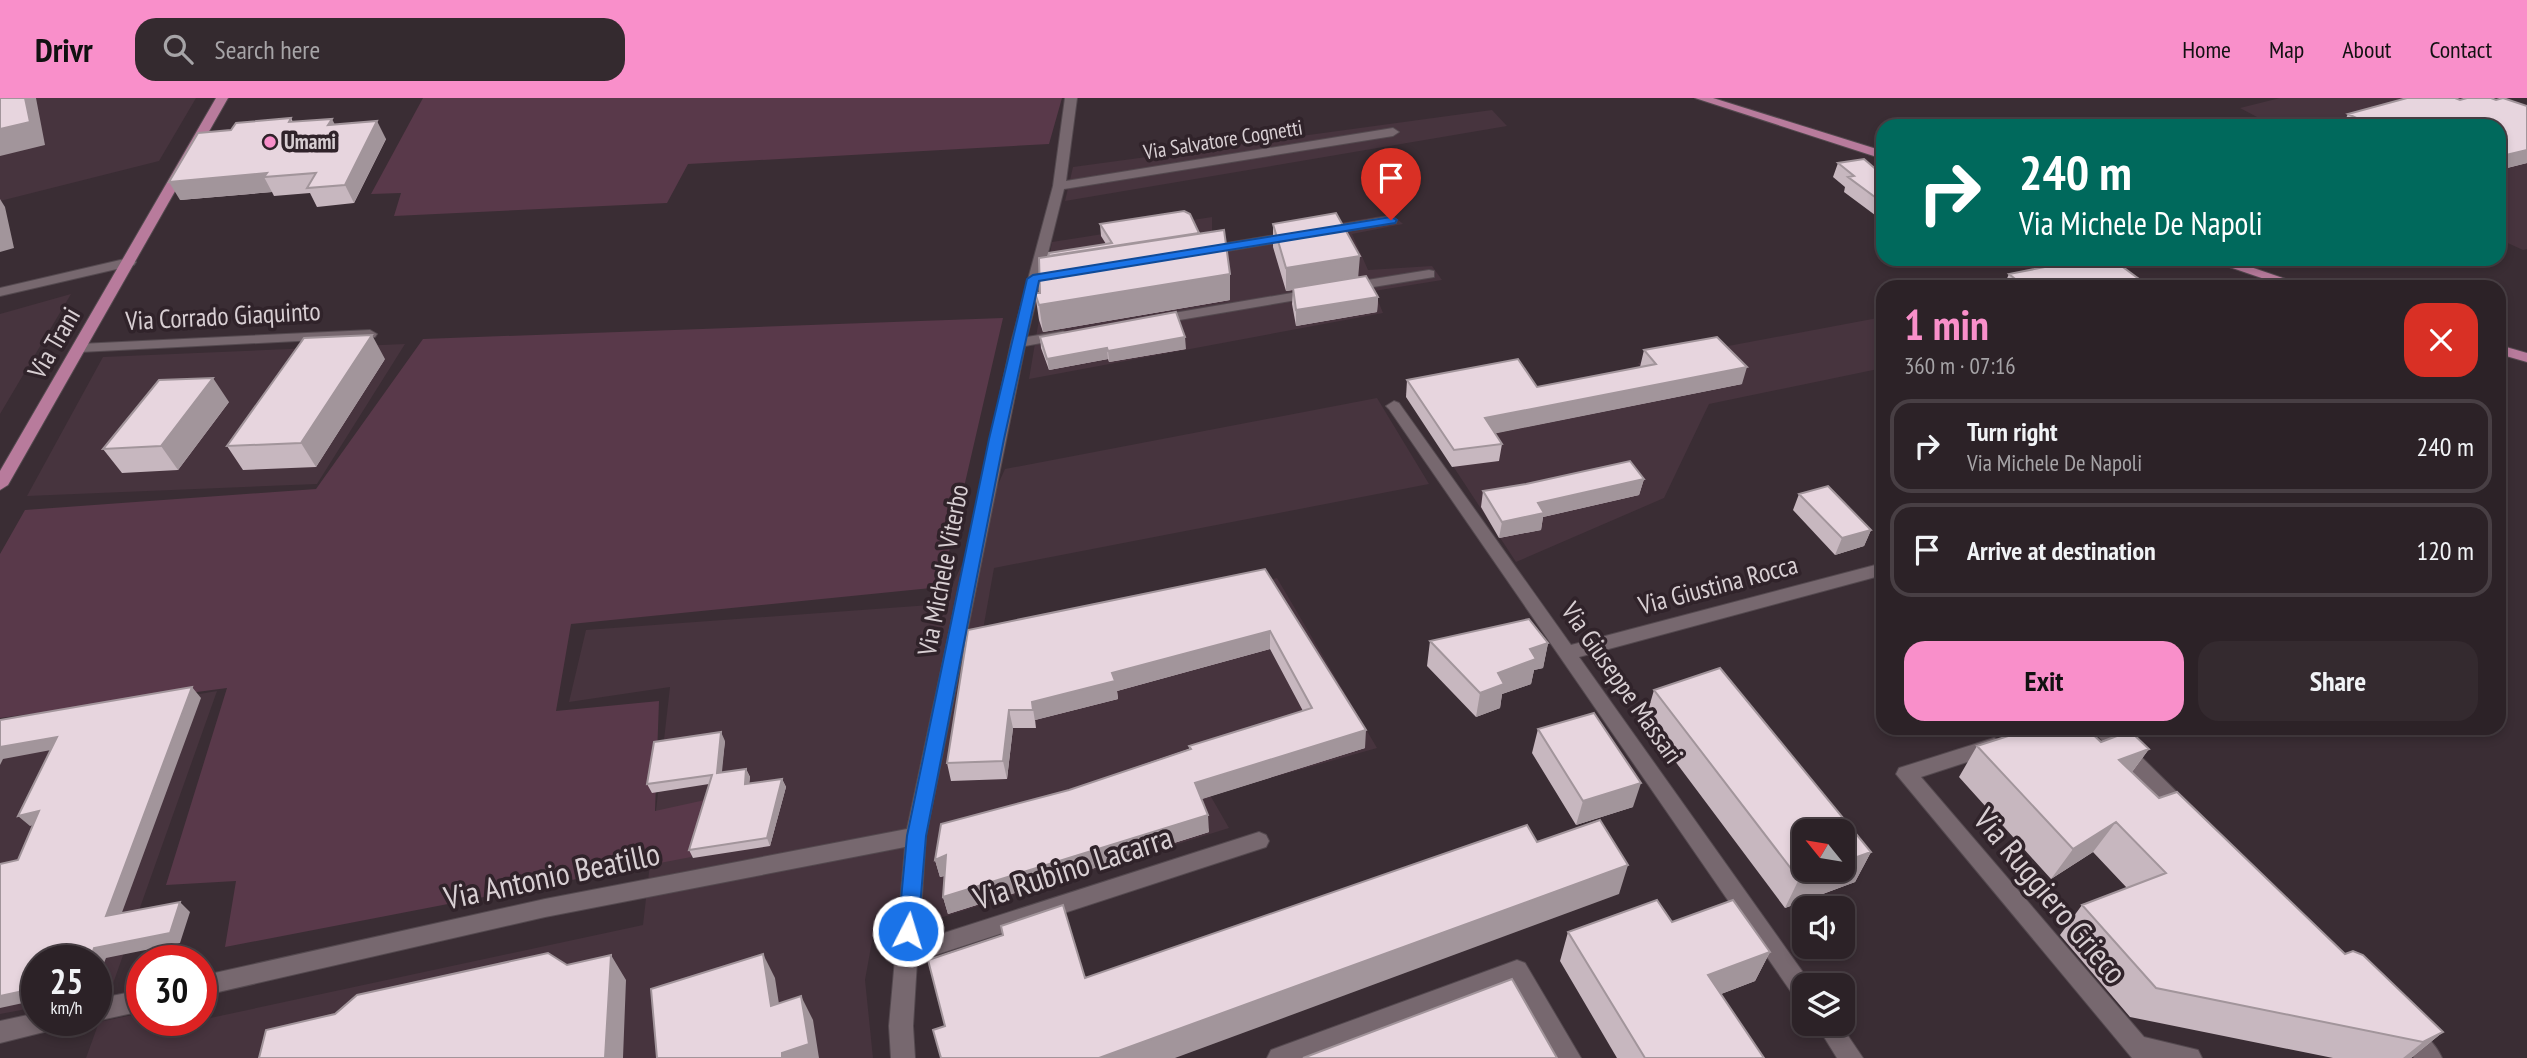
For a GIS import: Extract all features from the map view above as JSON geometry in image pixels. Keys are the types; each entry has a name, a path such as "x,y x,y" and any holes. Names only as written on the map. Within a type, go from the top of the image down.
{"main road":[{"name":"Via Trani","path":"0,485 222,98"},
{"path":"1701,98 1876,153"},
{"path":"2235,266 2280,280"},
{"path":"2506,351 2527,358"}],"street":[{"name":"Via Michele Viterbo","path":"903,1058 901,1026 916,836 1018,343 1040,278 1059,186 1071,98"},
{"name":"Via Salvatore Cognetti","path":"1059,186 1393,132"},
{"path":"1185,254 1391,220"},
{"path":"0,292 52,277 130,262"},
{"path":"0,304 53,289 104,268"},
{"path":"1142,322 1429,274"},
{"name":"Via Corrado Giaquinto","path":"80,348 369,334"},
{"path":"1018,343 1073,334"},
{"name":"Via Giuseppe Massari","path":"1394,405 1792,975"},
{"name":"Via Giustina Rocca","path":"1567,653 1876,571"},
{"path":"2107,735 2197,825"},
{"name":"Via Ruggiero Grieco","path":"2011,741 1906,774 2143,1053"},
{"name":"Via Antonio Beatillo","path":"217,982 545,908 916,836"},
{"name":"Via Rubino Lacarra","path":"906,955 1259,841"},
{"path":"1279,1058 1517,970 1569,1058"},
{"path":"2392,1019 2430,1058"},
{"path":"0,1032 21,1027"},
{"path":"1835,1036 1851,1058"},
{"path":"2143,1053 2190,1058"}],"shaded area":[{"path":"0,98 196,98 159,161 0,201"},
{"path":"423,98 1062,98 1049,144 688,164 667,203 394,216 401,193 371,194"},
{"path":"2280,98 2457,98 2527,127 2527,249 2523,250 2506,242 2506,119 2261,119 2240,108"},
{"path":"1492,110 1507,126 1065,201 1073,167"},
{"path":"1392,214 1403,224 1352,234 1368,270 1432,266 1442,280 1374,291 1383,313 1029,379 1052,242 1212,217 1212,245"},
{"path":"71,294 0,414 0,314"},
{"path":"1003,318 941,587 571,624 556,711 659,701 655,811 705,800 691,857 225,947 236,881 166,885 227,688 0,718 0,554 25,510 316,489 423,339"},
{"path":"1876,318 1876,369 1709,404 1664,498 1516,562 1405,393 1524,371 1536,393 1644,374 1638,363"},
{"path":"405,344 317,484 27,496 103,357"},
{"path":"1377,398 1429,484 994,568 979,652 1277,578 1377,748 1210,795 1229,828 943,917 874,930 865,980 873,1058 86,1058 94,1036 112,1036 112,1019 126,1016 126,1036 217,1036 217,1017 643,925 670,687 569,702 586,630 944,604 1005,469"},
{"path":"217,691 112,986 112,945 21,945 21,1010 0,1014 0,728"}],"building":[{"path":"0,98 25,98 30,122 0,129"},
{"path":"2407,98 2503,98 2527,106 2527,150 2506,155 2506,119 2358,119 2348,114"},
{"path":"291,118 289,122 332,119 328,125 377,121 345,185 307,188 316,173 264,177 267,173 169,182 198,133 231,130 236,123"},
{"path":"1864,159 1876,169 1876,198 1848,177 1854,176 1838,163"},
{"path":"1184,211 1190,214 1199,233 1048,256 1049,253 1112,243 1100,224"},
{"path":"1336,213 1360,256 1286,268 1273,224"},
{"path":"1224,230 1230,274 1039,305 1035,293 1040,293 1039,258"},
{"path":"2050,266 2121,266 2140,280 2016,280 2009,274"},
{"path":"1366,276 1378,297 1296,310 1293,288"},
{"path":"1176,312 1185,337 1047,359 1040,337"},
{"path":"372,335 301,443 227,446 304,338"},
{"path":"1717,337 1747,367 1485,418 1502,444 1454,450 1407,380 1518,359 1537,387 1656,364 1644,350"},
{"path":"213,378 161,446 103,449 159,380"},
{"path":"1630,461 1644,479 1538,503 1544,513 1502,522 1483,491 1526,484"},
{"path":"1828,486 1871,530 1842,538 1799,494"},
{"path":"1265,569 1366,730 1195,783 1208,815 943,897 946,855 935,860 941,824 1069,790 1191,749 1189,746 1312,708 1270,631 1112,673 1115,681 1032,702 1033,710 1009,710 1003,761 947,763 968,630"},
{"path":"1529,619 1548,643 1530,649 1536,659 1498,673 1504,684 1480,693 1430,641"},
{"path":"1720,668 1844,819 1792,819 1792,870 1654,690"},
{"path":"192,687 106,916 180,902 170,933 109,945 21,945 21,991 0,996 0,864 18,860 39,811 18,816 57,737 0,747 0,720"},
{"path":"1594,713 1641,783 1583,801 1538,729"},
{"path":"721,732 717,773 746,769 745,784 782,779 767,838 689,850 712,775 647,784 654,742"},
{"path":"2011,735 2094,735 2101,742 2119,735 2134,735 2149,749 2119,760 2159,798 2177,792 2345,954 2353,951 2363,955 2443,1032 2423,1042 2156,988 2082,905 2166,873 2116,822 2073,849 1977,746"},
{"path":"1600,820 1628,865 1099,1058 941,1058 933,1030 945,1026 928,960 1003,935 1001,926 1063,905 1085,978 1527,825 1537,842"},
{"path":"1855,833 1871,852 1855,858"},
{"path":"1657,900 1672,922 1733,900 1770,952 1708,975 1764,1058 1645,1058 1568,932"},
{"path":"548,953 567,965 611,955 605,1058 259,1058 266,1030 335,1014 357,995"},
{"path":"763,954 771,1006 801,996 809,1044 782,1053 782,1058 657,1058 651,989"},
{"path":"1512,979 1557,1058 1303,1058"}],"place":[{"name":"Umami","path":"270,142"}],"route":[{"path":"908,931 916,836 996,439 1033,279 1391,220"}]}
